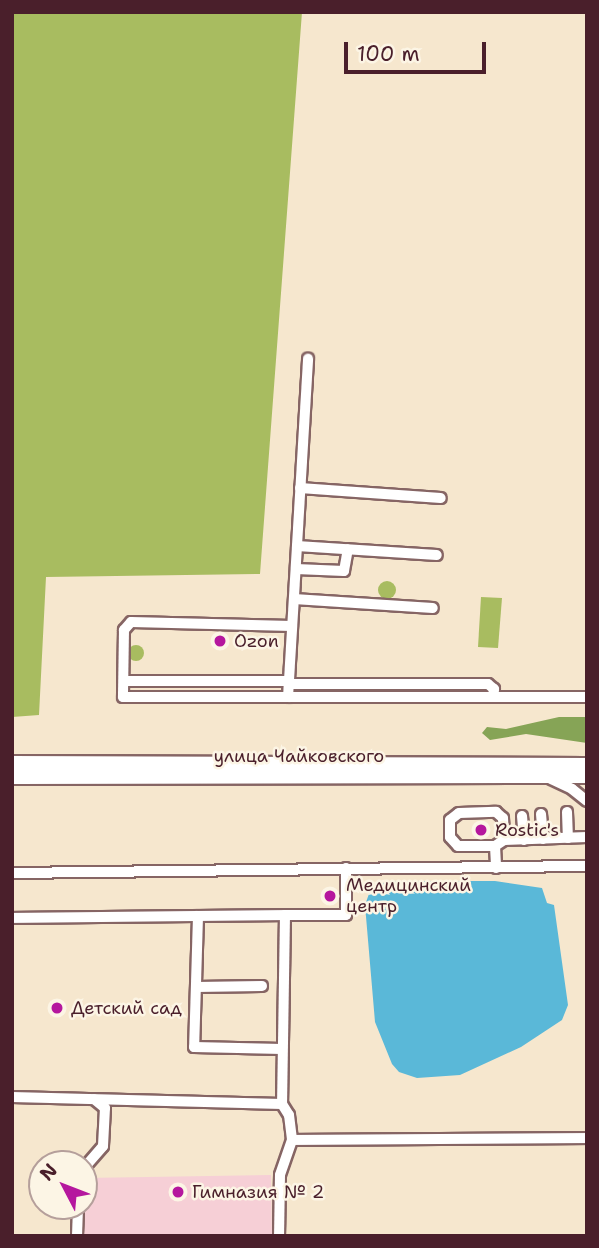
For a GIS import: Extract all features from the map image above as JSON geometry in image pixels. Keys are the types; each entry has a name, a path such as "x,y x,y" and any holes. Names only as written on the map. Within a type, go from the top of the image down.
{"highway":[{"name":"улица Чайковского","path":"12,763 587,765"},
{"name":"улица Чайковского","path":"12,777 587,776"}],"street":[{"path":"288,697 308,359"},
{"path":"300,488 441,498"},
{"path":"297,546 437,555"},
{"path":"296,569 344,571 348,549"},
{"path":"294,599 433,608"},
{"path":"292,626 131,622 124,630 123,697 587,697"},
{"path":"124,681 488,684 494,689 493,697"},
{"path":"544,776 572,789 587,801"},
{"path":"496,868 500,843 503,818 496,812 459,813 450,820 450,838 458,846 500,843 524,840 587,837"},
{"path":"567,812 568,838"},
{"path":"541,814 543,839"},
{"path":"522,816 524,840"},
{"path":"12,873 587,866"},
{"path":"12,918 346,915 346,868"},
{"path":"279,1236 280,1175 292,1140 289,1115 282,1104 285,915"},
{"path":"198,916 194,1047 282,1049"},
{"path":"196,987 262,986"},
{"path":"12,1097 282,1104"},
{"path":"94,1099 105,1108 103,1146 98,1152"},
{"path":"292,1140 587,1138"}],"shaded area":[{"name":"Гимназия № 2","path":"271,1175 272,1236 84,1236 84,1220 98,1220 98,1178"}],"green space":[{"path":"12,12 302,12 260,574 46,577 39,715 12,717"},
{"path":"387,581 393,584 396,590 393,596 387,599 381,596 378,590 381,584"},
{"path":"481,597 502,598 498,648 478,647"},
{"path":"136,645 144,653 136,661 128,653"},
{"path":"559,717 587,717 587,743 526,734 490,740 482,733 487,727 506,729"}],"water":[{"path":"495,881 542,888 547,903 554,905 568,1005 562,1020 521,1047 460,1075 417,1078 399,1072 392,1064 375,1022 365,905 370,891 382,883"}],"place":[{"name":"Ozon","path":"220,641"},
{"name":"Rostic's","path":"481,830"},
{"name":"Медицинский центр","path":"330,896"},
{"name":"Детский сад","path":"57,1008"},
{"name":"Гимназия № 2","path":"178,1192"}]}
